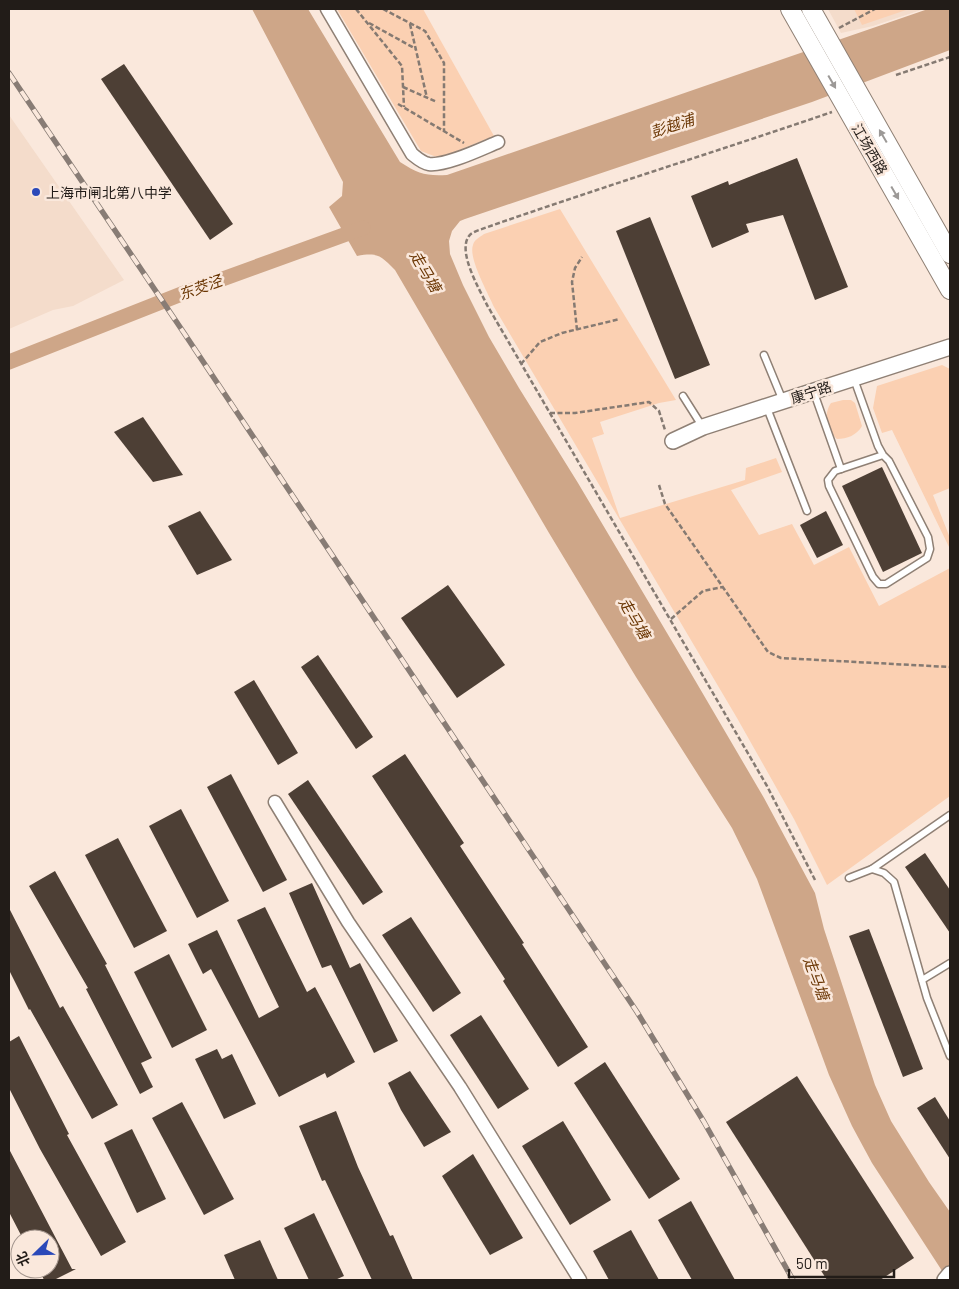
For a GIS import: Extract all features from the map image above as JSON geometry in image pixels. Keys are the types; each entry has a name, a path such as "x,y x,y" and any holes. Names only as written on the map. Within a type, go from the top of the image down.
{"main road":[{"name":"江场西路","path":"790,9 950,290"},
{"name":"江场西路","path":"811,9 950,254"}],"street":[{"path":"327,9 412,154 419,160 429,164 444,163 498,142"},
{"name":"康宁路","path":"673,441 703,427 812,390 950,347"},
{"path":"275,802 348,922 460,1087 580,1280"},
{"path":"945,1280 950,1274"}],"lane":[{"path":"764,355 783,401"},
{"path":"853,378 883,455 889,461 928,537 930,550 927,558 886,584 879,584 829,486 828,480 835,471 883,455"},
{"path":"812,390 841,469"},
{"path":"683,396 703,427"},
{"path":"767,406 807,511"},
{"path":"849,878 872,869 950,816"},
{"path":"872,869 884,873 894,882 927,998 950,1056"},
{"path":"922,980 950,963"}],"path":[{"path":"356,9 402,66 404,108"},
{"path":"383,9 425,31 444,63 444,132"},
{"path":"828,39 875,9"},
{"path":"366,21 416,49"},
{"path":"410,23 428,98"},
{"path":"896,75 950,57"},
{"path":"403,87 436,102"},
{"path":"397,103 476,151"},
{"path":"815,880 767,786 521,364 473,277 465,245 469,235 479,230 548,206 705,156 850,114"},
{"path":"577,330 572,282 582,257"},
{"path":"521,364 540,342 562,333 620,319"},
{"path":"550,414 575,413 649,402 659,411 666,433 673,441"},
{"path":"659,485 665,504 768,652 781,658 950,668"},
{"path":"671,620 703,591 723,587"}],"shaded area":[{"path":"337,9 423,9 494,136 439,158 421,151"},
{"path":"828,9 924,9 873,26 841,33"},
{"path":"854,9 909,9 862,25"},
{"name":"上海市闸北第八中学","path":"9,115 124,280 73,306 53,310 9,329"},
{"path":"560,209 676,400 659,403 600,422 604,434 592,438 620,518 745,480 746,468 776,458 782,472 731,490 759,535 792,524 814,565 849,547 879,606 950,568 950,796 827,885 794,819 737,718 494,307 479,276 472,251 477,239 484,234"},
{"path":"942,365 950,369 950,488 933,495 950,538 950,549 892,430 882,433 873,408 877,386"},
{"path":"851,400 855,403 862,426 851,436 837,439 828,427 826,417 831,403"}],"water":[{"path":"252,9 308,9 400,162 422,173 447,175 928,9 950,9 950,50 812,102 465,219 460,221 452,231 449,241 450,254 489,337 689,670 764,798 815,893 824,929 875,1085 891,1121 950,1212 950,1280 948,1280 872,1163 852,1126 829,1075 757,879 732,828 636,677 549,533 395,270 379,256 357,256 329,207 342,196 343,182"}],"building":[{"path":"124,64 233,224 210,240 101,79"},
{"path":"797,158 848,287 815,300 783,215 746,224 749,232 712,248 691,196 728,181 729,185"},
{"path":"650,217 710,365 675,379 616,231"},
{"path":"143,417 183,475 153,482 114,432"},
{"path":"882,467 922,553 883,572 842,486"},
{"path":"200,511 232,560 197,575 168,526"},
{"path":"826,511 843,545 817,558 800,525"},
{"path":"448,585 505,665 457,698 401,618"},
{"path":"318,655 373,737 356,749 301,667"},
{"path":"254,680 298,753 278,765 234,692"},
{"path":"405,754 464,843 460,846 524,943 522,944 588,1047 558,1067 503,981 505,979 372,776"},
{"path":"231,774 287,880 263,892 207,787"},
{"path":"308,780 383,892 363,905 288,794"},
{"path":"181,809 229,901 197,918 149,826"},
{"path":"118,838 167,931 134,948 85,855"},
{"path":"925,853 950,890 950,933 905,867"},
{"path":"55,871 107,964 105,965 152,1058 141,1063 153,1087 140,1094 86,989 88,988 29,886"},
{"path":"312,883 350,968 360,963 398,1041 374,1053 331,965 322,968 289,893"},
{"path":"265,907 307,992 315,987 355,1062 327,1078 325,1073 279,1097 211,969 203,974 188,944 217,930 259,1018 279,1007 237,920"},
{"path":"9,908 60,1008 63,1006 118,1105 92,1119 29,1010 9,970"},
{"path":"411,917 461,993 433,1012 382,935"},
{"path":"869,929 923,1069 903,1077 849,936"},
{"path":"169,954 207,1030 172,1048 134,972"},
{"path":"481,1015 529,1089 498,1109 450,1035"},
{"path":"19,1036 69,1134 67,1135 126,1242 101,1256 40,1149 9,1088 9,1042"},
{"path":"217,1049 222,1059 232,1054 256,1104 224,1119 195,1059"},
{"path":"605,1062 680,1179 649,1199 574,1083"},
{"path":"410,1071 451,1132 424,1147 401,1110 388,1083"},
{"path":"797,1076 914,1258 880,1280 827,1280 726,1122"},
{"path":"935,1097 950,1121 950,1159 917,1108"},
{"path":"182,1102 234,1199 204,1215 152,1118"},
{"path":"336,1111 358,1167 390,1236 393,1235 413,1280 372,1280 325,1180 322,1181 299,1126"},
{"path":"563,1121 611,1200 570,1225 522,1146"},
{"path":"132,1129 166,1199 137,1213 104,1143"},
{"path":"9,1149 51,1229 18,1229 9,1212"},
{"path":"473,1154 523,1238 490,1255 442,1176"},
{"path":"691,1201 735,1280 692,1280 658,1220"},
{"path":"314,1213 344,1276 335,1280 309,1280 284,1228"},
{"path":"631,1230 659,1280 609,1280 593,1251"},
{"path":"260,1240 278,1280 235,1280 224,1255"},
{"path":"60,1246 72,1269 76,1269 60,1277"}],"waterway":[{"name":"东茭泾","path":"9,362 184,293 363,228"}],"railway":[{"path":"9,73 637,1012 704,1122 793,1280"}],"place":[{"name":"上海市闸北第八中学","path":"36,192"}],"water label":[{"name":"彭越浦","path":"672,125"},
{"name":"走马塘","path":"426,271"},
{"name":"走马塘","path":"635,618"},
{"name":"走马塘","path":"817,978"}]}
